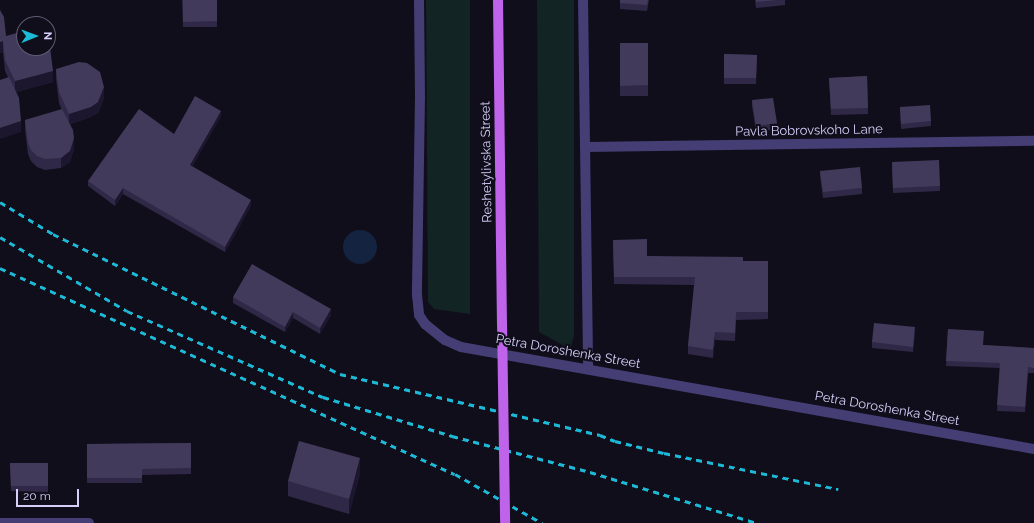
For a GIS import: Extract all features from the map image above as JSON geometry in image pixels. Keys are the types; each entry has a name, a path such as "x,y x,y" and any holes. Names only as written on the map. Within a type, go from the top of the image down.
{"main road":[{"name":"Reshetylivska Street","path":"498,0 505,523"}],"street":[{"name":"Petra Doroshenka Street","path":"419,0 420,97 417,295 419,315 433,331 445,340 461,347 1034,449"},
{"path":"583,0 588,369"},
{"name":"Pavla Bobrovskoho Lane","path":"585,147 1034,141"},
{"path":"0,523 89,523"}],"shaded area":[{"path":"426,0 470,0 470,314 434,309 428,302"},
{"path":"537,0 574,0 574,336 570,349 539,332"}],"water":[{"path":"360,230 372,235 377,247 372,259 360,264 348,259 343,247 348,235"}],"building":[{"path":"183,0 217,0 217,21 183,22"},
{"path":"620,0 648,0 647,5 620,3"},
{"path":"756,0 776,0 756,2"},
{"path":"0,10 4,17 6,36 16,33 16,56 51,56 53,71 15,81 5,60 3,41 0,42"},
{"path":"620,43 648,43 648,85 620,86"},
{"path":"724,54 757,55 756,78 724,78"},
{"path":"79,62 87,63 100,72 104,87 98,102 91,107 69,114 59,92 56,69"},
{"path":"867,76 868,108 831,109 829,78"},
{"path":"9,77 19,98 21,121 0,128 0,80"},
{"path":"195,96 221,111 190,165 251,200 225,247 123,188 115,200 88,181 139,109 174,134"},
{"path":"773,98 777,123 756,126 752,100"},
{"path":"930,105 931,121 901,124 900,107"},
{"path":"62,109 73,130 74,138 70,151 61,158 45,159 37,156 31,150 28,143 25,120"},
{"path":"939,160 940,186 893,188 892,162"},
{"path":"860,167 862,188 823,192 820,171"},
{"path":"647,239 647,256 743,257 743,261 768,261 768,312 736,312 735,333 715,332 713,350 688,346 695,277 614,277 613,240"},
{"path":"252,264 331,309 320,328 293,312 285,327 233,297"},
{"path":"874,323 915,327 913,347 872,342"},
{"path":"948,329 984,331 983,345 1034,348 1034,368 1028,367 1025,407 997,405 1000,363 946,361"},
{"path":"299,441 360,458 349,499 288,481"},
{"path":"191,443 191,468 142,469 142,478 87,478 87,444"},
{"path":"10,463 48,463 48,486 11,486"}],"railway":[{"path":"0,202 53,234 340,374 600,435 615,441 664,453 838,489"},
{"path":"0,237 127,311 323,397 452,436 590,472 757,523"},
{"path":"0,268 455,474 542,523"}]}
